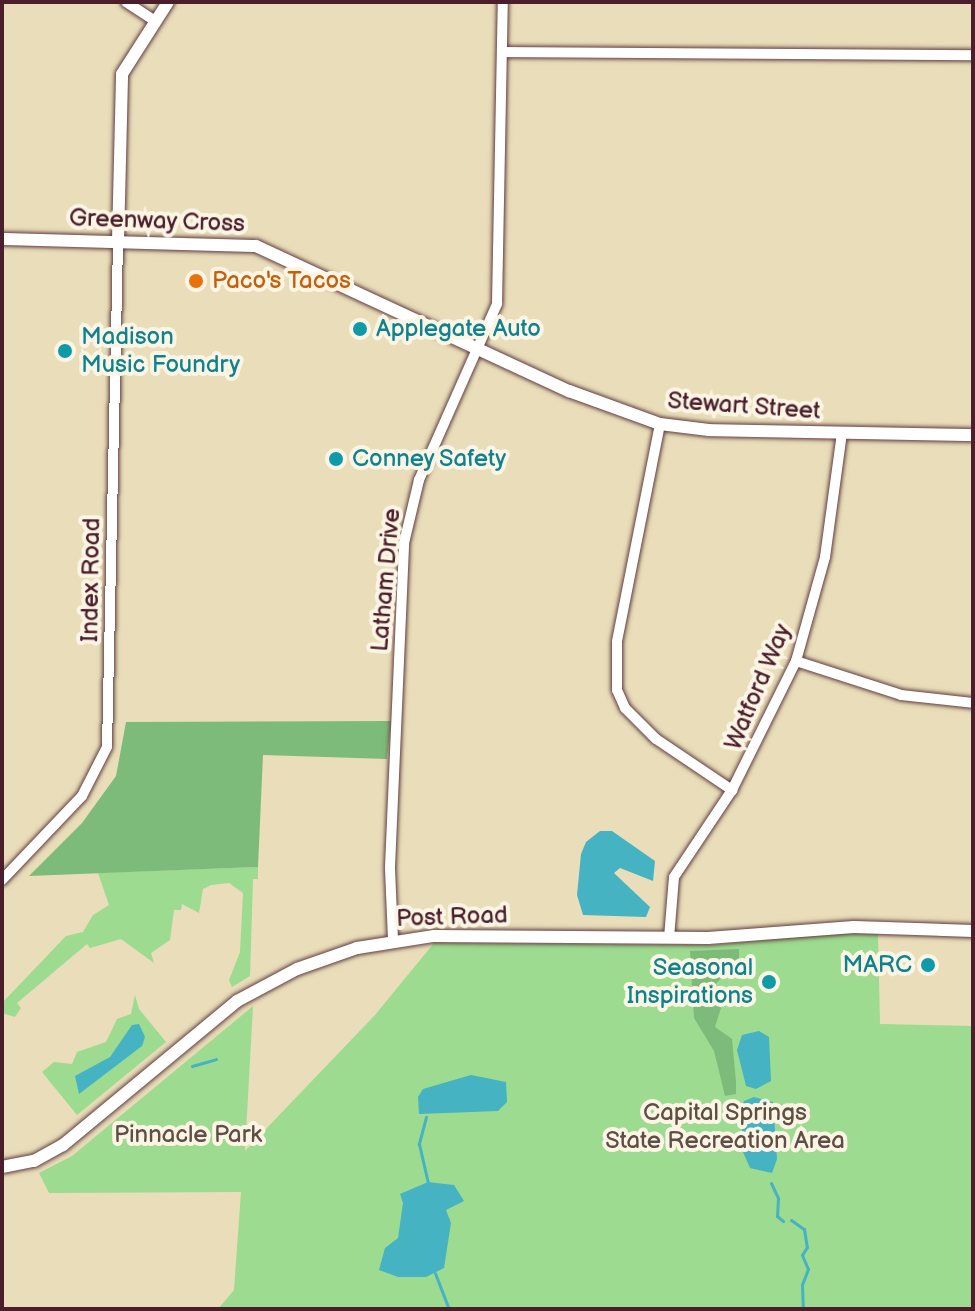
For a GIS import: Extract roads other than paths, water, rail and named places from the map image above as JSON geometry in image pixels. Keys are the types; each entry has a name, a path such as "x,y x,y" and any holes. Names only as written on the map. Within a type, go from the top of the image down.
{"street":[{"path":"126,2 154,20"},
{"path":"118,241 120,85 124,66 168,2"},
{"name":"Latham Drive","path":"393,940 390,867 404,543 419,480 497,304 501,263 503,2"},
{"path":"502,52 973,55"},
{"name":"Greenway Cross","path":"2,239 262,248 479,349"},
{"name":"Index Road","path":"2,880 82,796 107,747 118,241"},
{"name":"Stewart Street","path":"479,349 618,412 660,424 842,433 973,435"},
{"path":"660,424 617,642 617,690 625,708 656,739 732,790"},
{"name":"Watford Way","path":"669,938 674,877 732,790 796,661 825,557 842,433"},
{"path":"796,661 901,695 973,703"},
{"name":"Post Road","path":"2,1167 34,1161 63,1145 253,991 326,957 393,940 669,938 854,927 973,931"}],"water":[{"path":"600,831 612,831 655,861 653,881 620,868 614,873 650,907 646,917 583,915 577,895 581,854 586,842"},
{"path":"139,1024 145,1037 142,1046 79,1094 75,1076 110,1057 132,1025"},
{"path":"759,1031 769,1037 771,1081 756,1089 746,1086 737,1050 742,1035"},
{"path":"471,1075 506,1082 507,1102 498,1111 419,1114 418,1097 423,1089"},
{"path":"754,1097 773,1102 777,1159 772,1173 750,1168 743,1152 741,1109 744,1101"},
{"path":"428,1182 454,1185 464,1201 446,1210 451,1223 444,1268 426,1277 398,1277 379,1270 385,1248 398,1238 403,1203 400,1194"}],"waterway":[{"path":"192,1066 216,1059"},
{"path":"426,1117 419,1144 428,1182"},
{"path":"771,1183 778,1198 777,1216 783,1221"},
{"path":"791,1220 804,1229 807,1247 802,1255 808,1269 802,1285 803,1309"},
{"path":"435,1273 449,1309"}],"place":[{"name":"Paco's Tacos","path":"196,281"},
{"name":"Applegate Auto","path":"360,329"},
{"name":"Madison Music Foundry","path":"65,351"},
{"name":"Conney Safety","path":"336,459"},
{"name":"MARC","path":"928,965"},
{"name":"Seasonal Inspirations","path":"769,982"}],"park label":[{"name":"Capital Springs State Recreation Area","path":"725,1127"},
{"name":"Pinnacle Park","path":"188,1135"}]}
